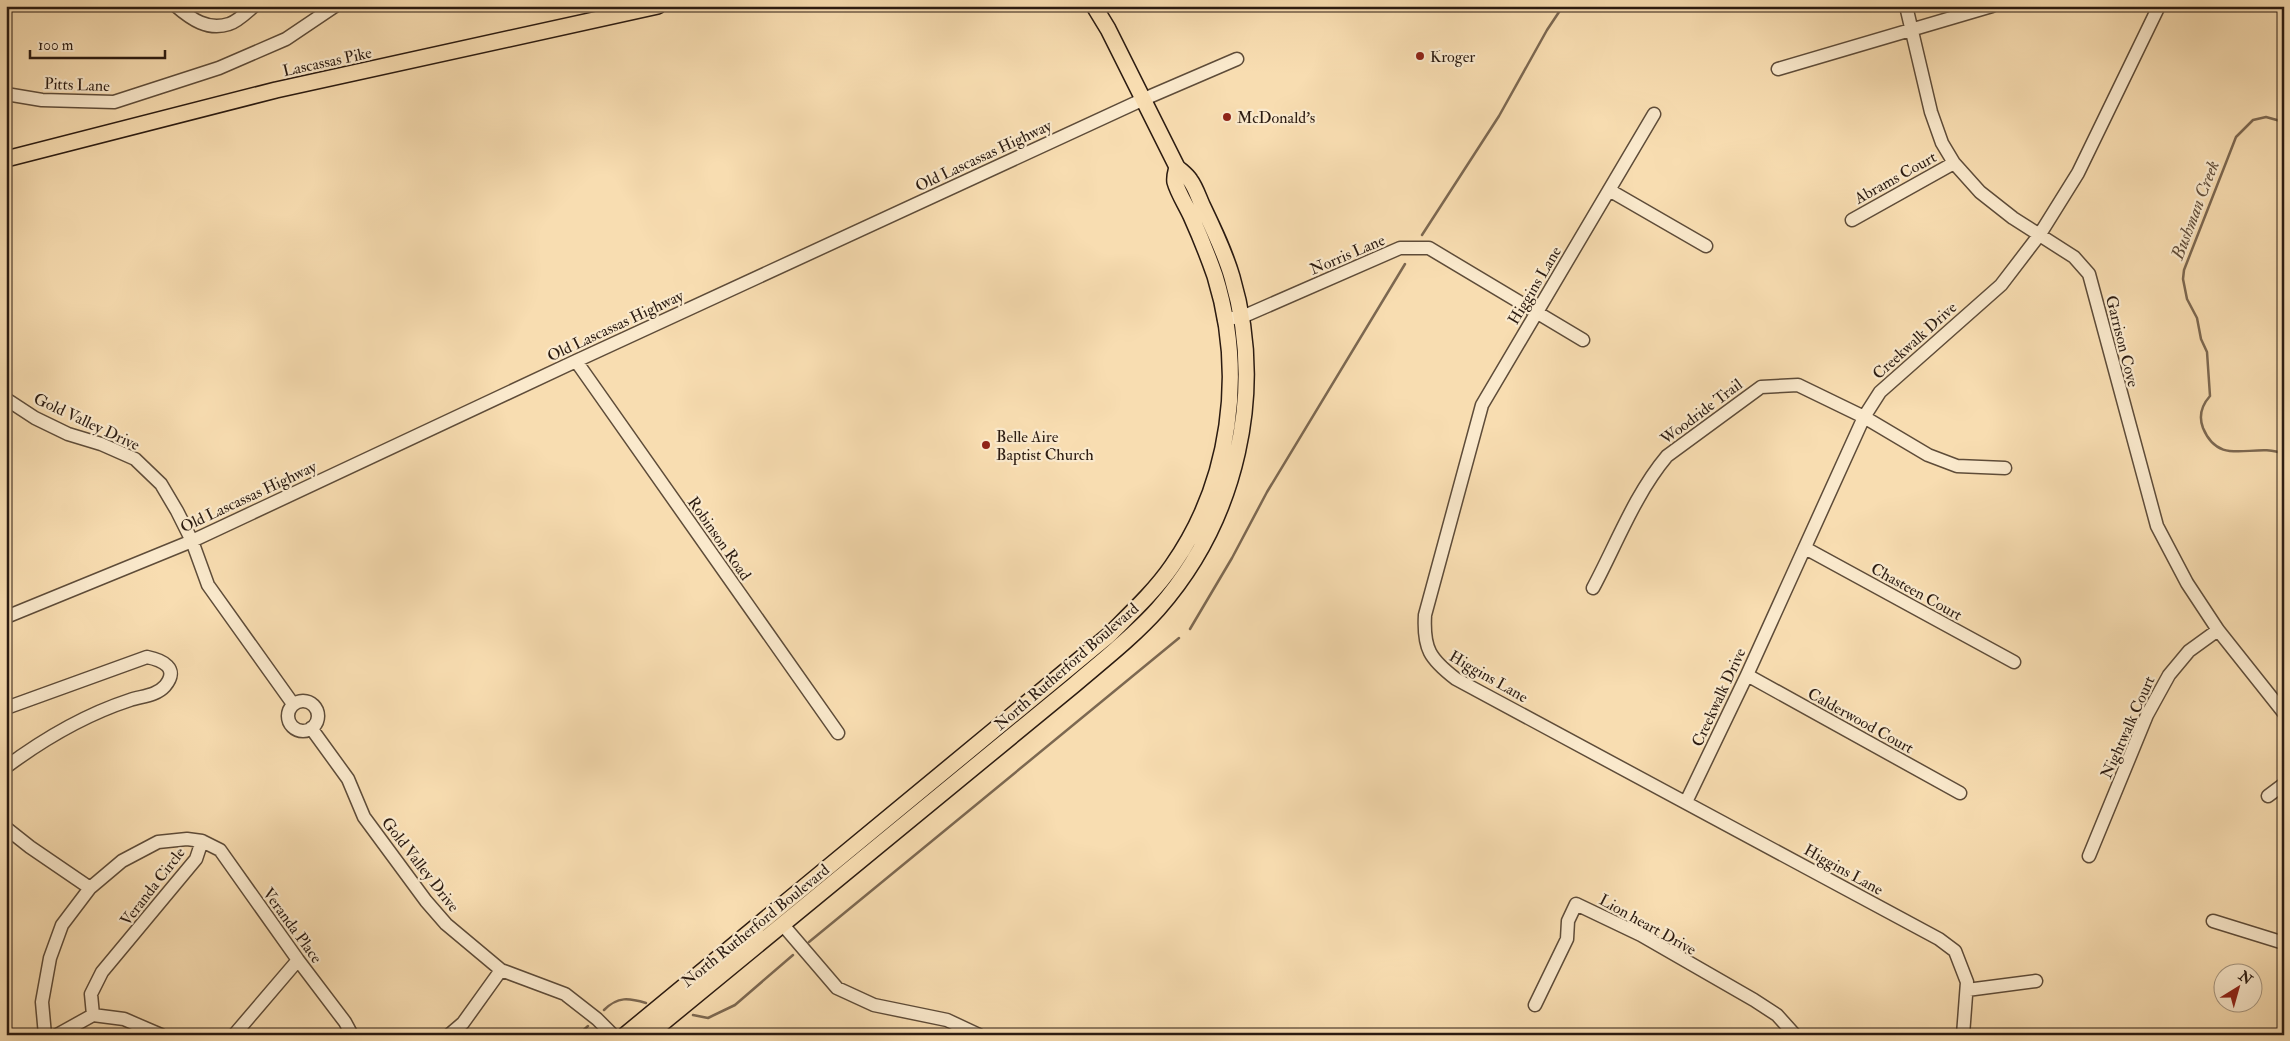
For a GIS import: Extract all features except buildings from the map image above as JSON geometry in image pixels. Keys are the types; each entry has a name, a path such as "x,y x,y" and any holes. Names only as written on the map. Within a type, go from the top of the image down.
{"main road":[{"name":"Lascassas Pike","path":"6,160 276,90 658,6"},
{"name":"North Rutherford Boulevard","path":"648,1035 1112,652 1157,610 1183,577 1207,536 1228,489 1240,443 1246,396 1246,353 1242,317 1226,258 1191,181 1177,167 1108,29 1094,6"},
{"name":"North Rutherford Boulevard","path":"626,1035 1108,636 1144,600 1172,566 1193,531 1212,487 1230,409 1232,365 1215,278 1204,246 1175,181 1177,167"}],"street":[{"path":"176,6 188,17 204,25 229,24 254,6"},
{"name":"Pitts Lane","path":"6,94 42,100 114,102 227,64 286,39 335,6"},
{"name":"Garrison Cove","path":"1906,6 1931,112 1942,143 1954,163 1980,192 2013,218 2074,257 2089,274 2157,526 2187,583 2218,630 2284,713"},
{"path":"1778,69 1992,6"},
{"name":"Creekwalk Drive","path":"1686,802 1747,675 1864,418 1880,392 2001,285 2040,234 2078,173 2159,6"},
{"name":"Old Lascassas Highway","path":"6,617 192,541 576,361 1144,99 1237,59"},
{"name":"Higgins Lane","path":"1654,114 1482,405 1425,614 1424,637 1435,663 1456,680 1939,939 1955,951 1967,982 1963,1035"},
{"name":"Abrams Court","path":"1852,220 1954,163"},
{"path":"1609,190 1706,246"},
{"name":"Norris Lane","path":"1224,319 1242,317 1400,248 1428,248 1583,340"},
{"name":"Robinson Road","path":"576,361 838,733"},
{"name":"Woodride Trail","path":"1593,588 1637,503 1667,456 1761,387 1798,385 1864,418 1928,455 1957,466 2005,468"},
{"name":"Gold Valley Drive","path":"6,399 35,418 68,434 102,444 135,459 161,484 192,541 208,585 293,704"},
{"name":"Chasteen Court","path":"1805,548 2014,662"},
{"name":"Nightwalk Court","path":"2089,856 2147,715 2169,674 2189,651 2218,630"},
{"path":"6,708 147,657 161,660 167,665 170,675 166,685 157,693 131,699 88,715 42,740 6,767"},
{"name":"Calderwood Court","path":"1747,675 1960,794"},
{"path":"302,700 308,701 315,707 318,716 317,721 311,728 298,731 290,724 287,714 293,704 302,700"},
{"name":"Gold Valley Drive","path":"311,728 348,779 364,817 426,901 446,924 501,970 565,994 614,1035"},
{"path":"2268,796 2284,784"},
{"path":"6,828 30,847 90,888"},
{"name":"Veranda Circle","path":"45,1035 42,1002 50,958 62,925 90,888 122,861 158,842 187,839 202,841 196,859 102,972 91,994 93,1014"},
{"name":"Veranda Place","path":"202,841 220,850 298,960 345,1022 352,1035"},
{"name":"Lion heart Drive","path":"1535,1005 1567,939 1568,920 1576,904 1641,935 1754,1000 1777,1015 1795,1035"},
{"path":"2213,921 2284,942"},
{"path":"783,925 837,988 874,1005 948,1020 980,1035"},
{"path":"234,1035 298,960"},
{"path":"449,1035 463,1023 501,970"},
{"path":"1967,990 2036,981"},
{"path":"57,1035 93,1014 124,1019 161,1035"}],"waterway":[{"path":"1422,235 1499,116 1547,30 1563,6"},
{"name":"Bushman Creek","path":"2284,122 2266,117 2253,120 2236,137 2184,270 2183,279 2187,299 2197,318 2201,339 2207,352 2210,396 2203,407 2201,415 2203,428 2210,440 2219,448 2228,451 2261,450 2284,454"},
{"path":"1190,629 1232,558 1267,492 1405,264"},
{"path":"809,942 1179,638"},
{"path":"693,1015 708,1018 735,1005 793,955"},
{"path":"604,1010 614,1002 624,999 646,1003"},
{"path":"578,1035 588,1026"}],"place":[{"name":"Kroger","path":"1420,56"},
{"name":"McDonald's","path":"1227,117"},
{"name":"Belle Aire Baptist Church","path":"986,445"}]}
